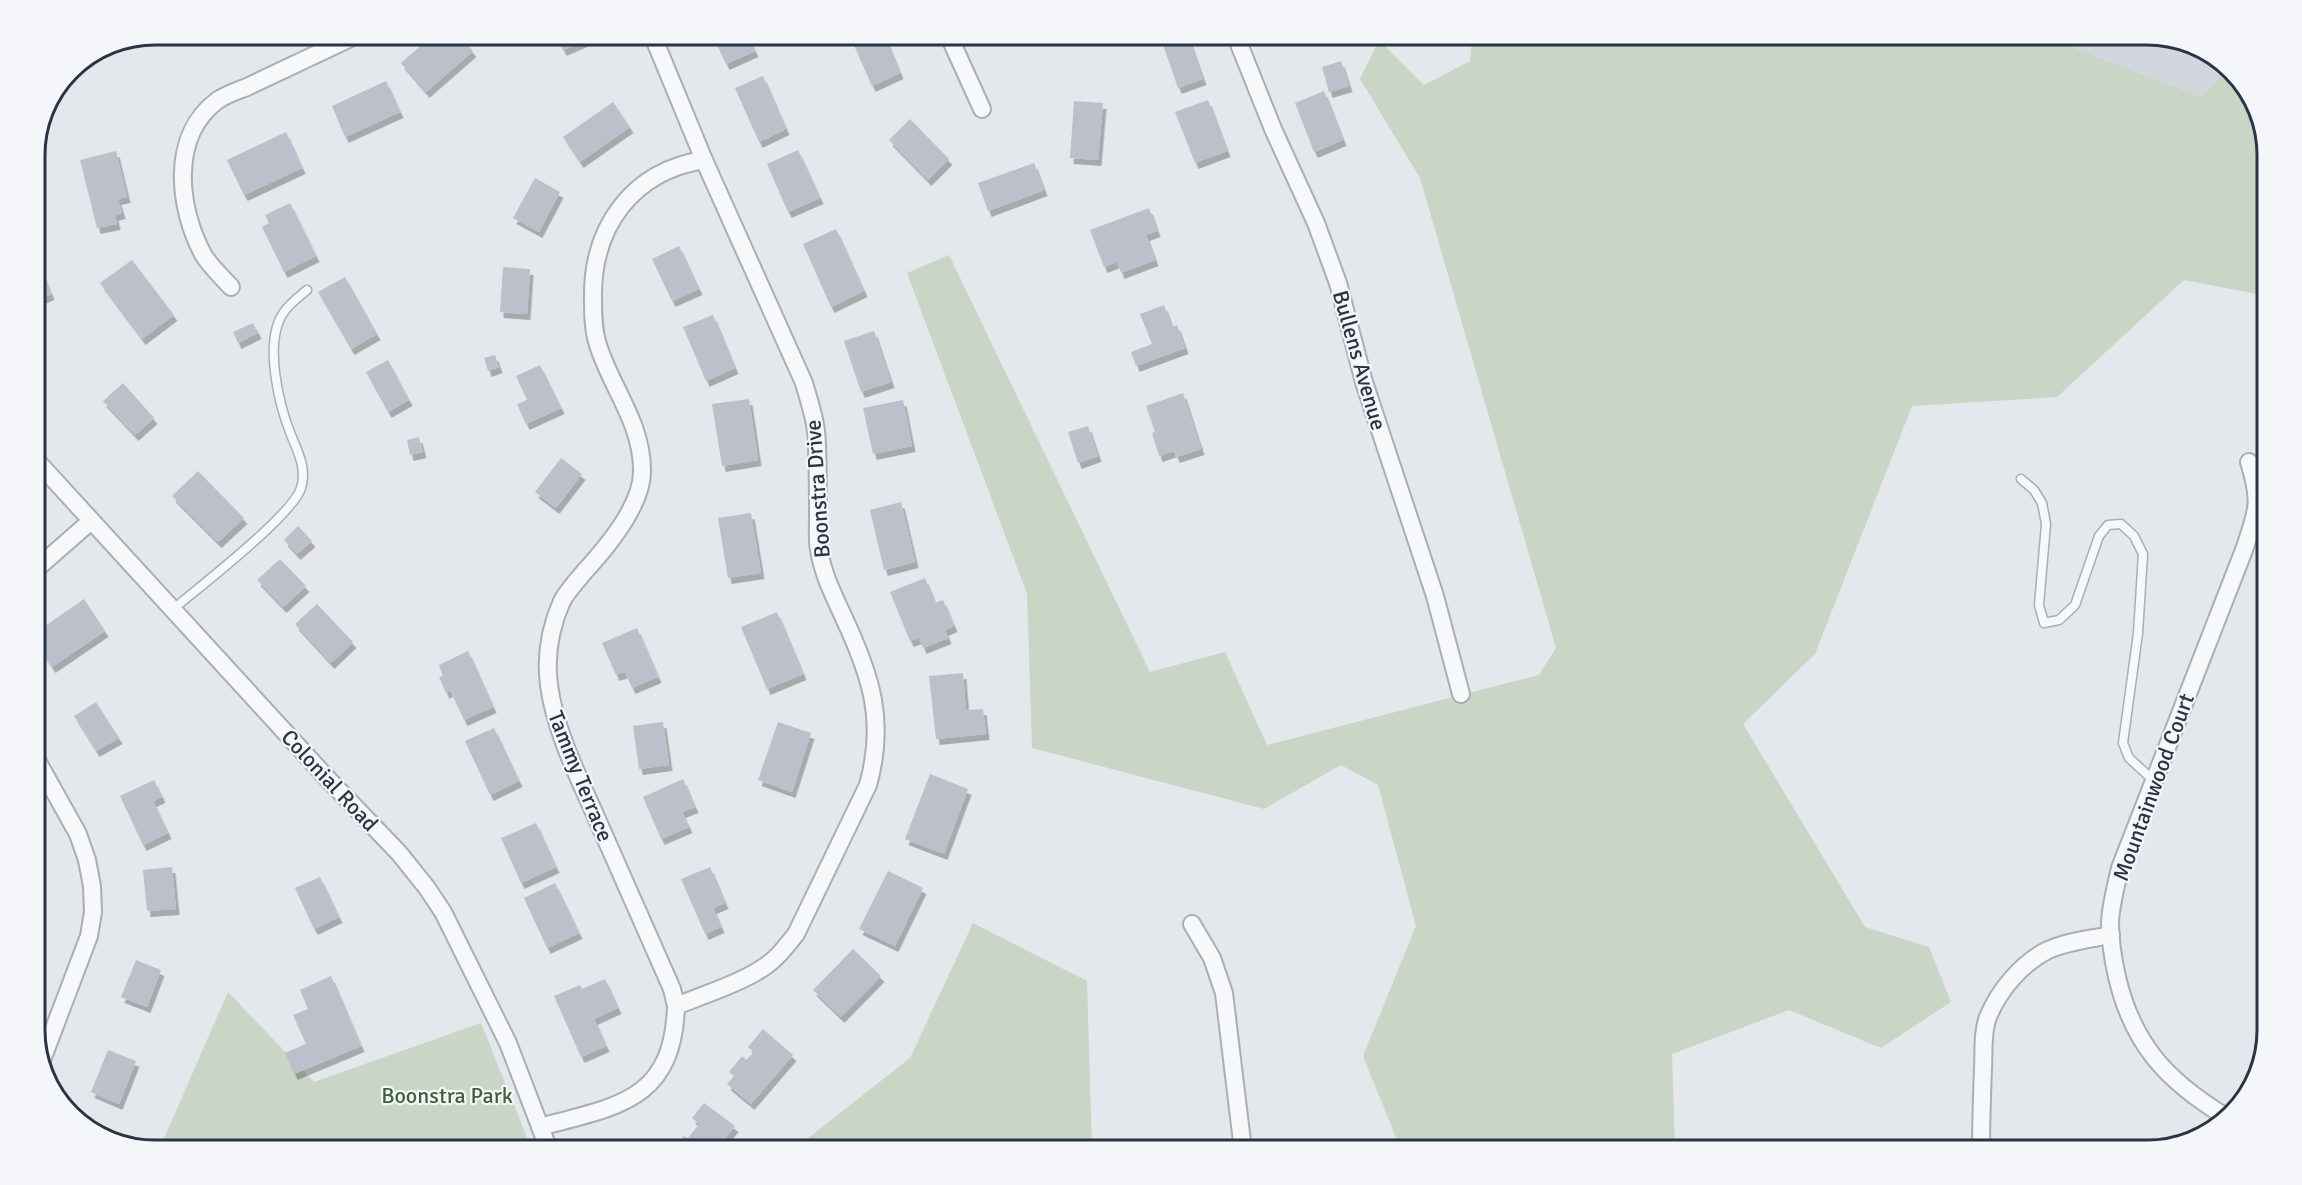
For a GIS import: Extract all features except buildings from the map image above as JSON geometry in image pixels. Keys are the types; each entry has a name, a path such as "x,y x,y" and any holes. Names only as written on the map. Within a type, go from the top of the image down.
{"street":[{"path":"231,287 204,255 192,230 185,205 184,156 191,135 201,116 216,101 336,45"},
{"name":"Boonstra Drive","path":"657,45 704,160 807,393 813,413 817,443 818,548 825,577 870,679 876,707 877,734 875,761 868,784 796,934 767,966 676,1006"},
{"path":"953,45 982,109"},
{"name":"Bullens Avenue","path":"1239,45 1273,129 1316,223 1338,283 1364,382 1435,596 1461,694"},
{"name":"Tammy Terrace","path":"540,1127 630,1099 647,1087 660,1071 670,1052 675,1030 676,1006 672,989 572,762 554,711 549,684 548,657 549,640 555,616 566,594 632,510 639,492 643,471 641,449 634,427 597,344 592,284 597,256 606,231 636,190 649,179 671,168 704,160"},
{"name":"Mountainwood Court","path":"2249,462 2257,499"},
{"name":"Colonial Road","path":"45,470 327,778 399,853 427,888 443,912 508,1043 545,1140"},
{"name":"Mountainwood Court","path":"2220,1113 2199,1101 2176,1082 2159,1064 2132,1025 2123,1002 2111,951 2111,935 2114,897 2120,868 2244,550 2257,510"},
{"path":"45,561 91,521"},
{"path":"45,775 78,834 87,860 92,886 93,912 89,936 46,1048"},
{"path":"1192,924 1212,958 1224,993 1242,1140"},
{"path":"1981,1140 1985,1035 1988,1018 2005,987 2017,973 2048,951 2069,942 2111,935"}],"lane":[{"path":"172,610 283,515 301,489 303,466 282,412 274,375 275,336 283,312 307,290"},
{"path":"2021,479 2034,490 2042,503 2046,524 2039,605 2044,623 2059,620 2075,605 2099,536 2108,525 2121,524 2134,536 2143,554 2138,633 2123,743 2129,758 2153,780"}],"shaded area":[{"path":"2067,45 2155,45 2196,56 2223,75 2201,97"}],"green space":[{"path":"1377,45 1384,45 1424,85 1470,61 1471,45 2067,45 2201,97 2223,75 2246,106 2255,133 2257,147 2257,294 2184,280 2057,397 1912,406 1815,654 1743,724 1865,927 1929,947 1951,1002 1881,1048 1789,1010 1672,1054 1675,1140 1397,1140 1363,1056 1416,926 1378,785 1341,765 1264,809 1032,748 1027,594 907,273 949,255 1150,672 1225,652 1267,745 1539,675 1556,648 1420,178 1360,79"},
{"path":"973,923 1087,981 1092,1140 806,1140 910,1058"},
{"name":"Boonstra Park","path":"228,992 314,1082 481,1023 528,1140 163,1140"}]}
